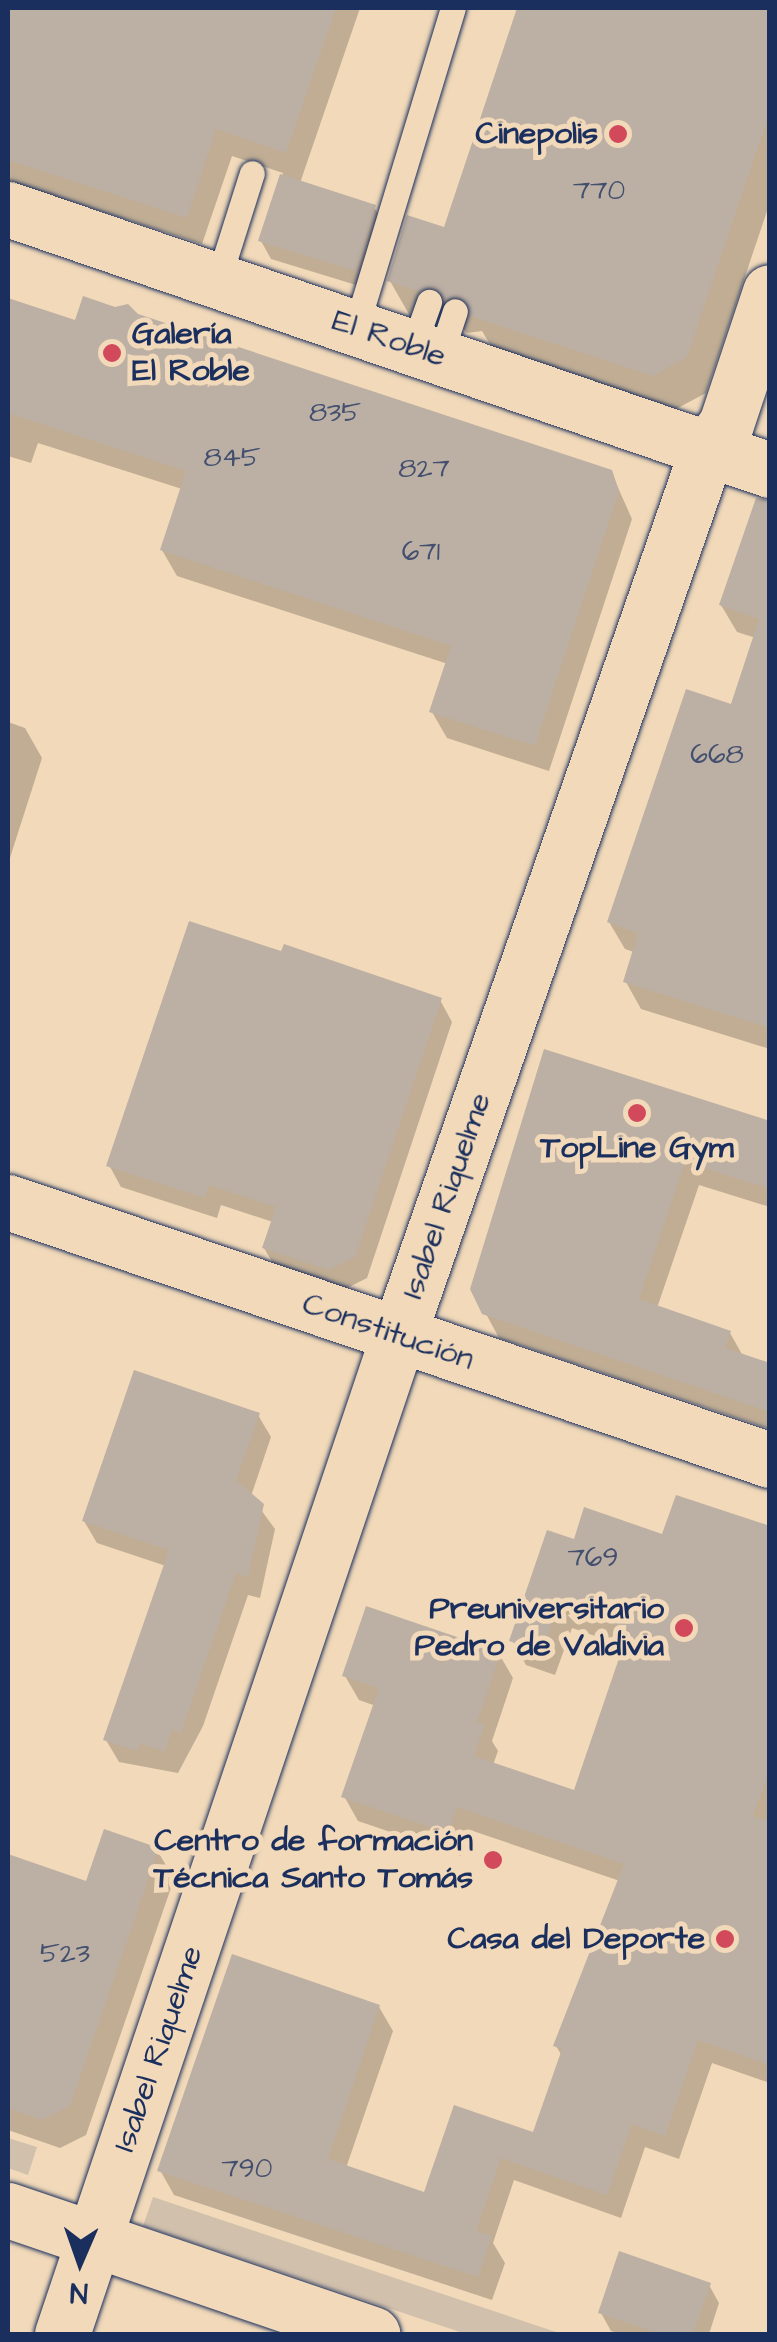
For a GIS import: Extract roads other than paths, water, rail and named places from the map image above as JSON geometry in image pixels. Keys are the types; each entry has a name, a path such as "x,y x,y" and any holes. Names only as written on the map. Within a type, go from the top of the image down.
{"street":[{"name":"El Roble","path":"8,209 356,327 434,329 716,437 770,470"},
{"name":"Isabel Riquelme","path":"62,2334 398,1336 770,292"},
{"name":"Constitución","path":"8,1202 770,1460"},
{"path":"8,2210 372,2334"}],"lane":[{"path":"356,327 453,8"},
{"path":"218,280 252,173"},
{"path":"716,437 770,372"}],"place":[{"name":"Cinepolis","path":"618,134"},
{"name":"Galería El Roble","path":"112,353"},
{"name":"TopLine Gym","path":"637,1113"},
{"name":"Preuniversitario Pedro de Valdivia","path":"684,1628"},
{"name":"Centro de formación Técnica Santo Tomás","path":"493,1860"},
{"name":"Casa del Deporte","path":"725,1939"}]}
